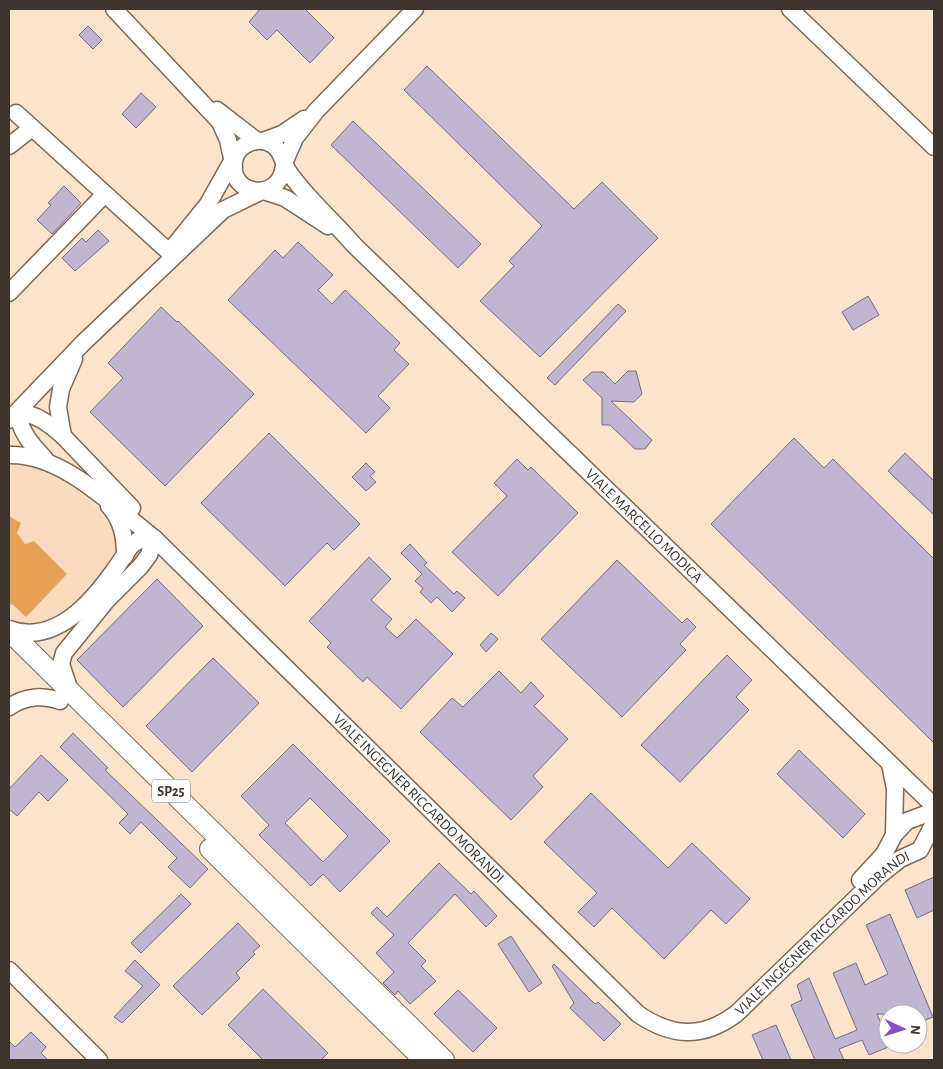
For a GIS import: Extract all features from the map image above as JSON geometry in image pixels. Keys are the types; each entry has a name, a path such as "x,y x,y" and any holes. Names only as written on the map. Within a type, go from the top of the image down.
{"main road":[{"name":"SP25","path":"9,630 66,697 329,956"},
{"name":"SP25","path":"9,650 66,697"},
{"path":"329,956 424,1060"},
{"path":"329,956 444,1060"}],"street":[{"path":"114,9 194,92 220,122 228,140 235,174 242,185 247,189 285,198 303,208 354,245"},
{"path":"13,416 140,287 193,241 223,210 276,185 283,173 284,165 295,138 316,111 415,9"},
{"path":"790,9 933,143"},
{"path":"194,92 260,141 277,148 284,165 298,185 333,219 354,245"},
{"path":"140,287 208,204 231,161 243,146 287,131 316,111"},
{"path":"16,114 169,252"},
{"path":"9,146 32,128"},
{"path":"9,294 104,194"},
{"name":"VIALE MARCELLO MODICA","path":"354,245 934,806"},
{"path":"63,436 58,407 61,389 83,343"},
{"path":"13,416 32,414 48,422 130,506 154,538"},
{"path":"13,416 27,440 46,460 90,487 154,538"},
{"path":"9,454 25,454 46,460"},
{"path":"90,487 111,509 120,522 124,536 125,556"},
{"path":"9,630 31,634 47,630 67,620 94,596 137,541 154,538"},
{"path":"9,707 32,697 66,697 61,664 64,653 107,600 140,567 149,555 154,538"},
{"name":"VIALE INGEGNER RICCARDO MORANDI","path":"154,538 181,562 638,1014 654,1025 670,1031 698,1030 718,1026 736,1014 880,875 900,859 927,849 934,823"},
{"path":"140,567 151,560 158,559 181,562"},
{"path":"890,764 895,789 894,835"},
{"name":"VIALE INGEGNER RICCARDO MORANDI","path":"698,1030 718,1020 871,869 884,854 894,835 907,821 934,811"},
{"path":"9,970 99,1060"}],"shaded area":[{"path":"9,9 934,9 934,1060 9,1060"},
{"path":"9,464 37,468 73,486 108,523 117,541 115,555 89,589 55,618 39,624 16,623 9,616"},
{"path":"9,516 21,523 17,533 25,544 34,541 67,574 26,617 12,604 9,606"}],"building":[{"path":"260,9 305,9 334,38 310,63 277,30 267,40 249,22"},
{"path":"88,26 102,40 93,49 79,35"},
{"path":"427,66 574,209 602,182 658,238 540,357 480,301 514,266 509,261 542,226 404,90"},
{"path":"141,93 156,107 136,128 122,114"},
{"path":"353,121 481,244 458,268 331,145"},
{"path":"64,186 81,203 52,234 37,220 51,205 48,203"},
{"path":"98,230 109,241 75,271 62,258 82,238 86,242"},
{"path":"298,242 333,275 318,290 332,304 345,290 400,343 394,350 409,364 378,396 390,408 366,433 228,300 275,250 283,258"},
{"path":"868,296 879,315 853,330 842,312"},
{"path":"618,304 626,311 555,385 547,378"},
{"path":"161,307 254,394 165,486 90,412 123,378 108,363"},
{"path":"628,371 636,371 642,394 634,402 611,401 652,440 645,449 635,449 610,425 602,425 602,398 583,380 592,372 603,372 615,384"},
{"path":"269,433 360,524 334,550 327,543 285,586 201,503"},
{"path":"794,438 824,468 833,459 934,559 934,743 711,524"},
{"path":"905,453 934,481 934,515 888,471"},
{"path":"517,459 528,470 531,467 578,513 498,596 452,552 507,496 494,483"},
{"path":"366,463 375,472 370,476 376,482 366,491 352,477"},
{"path":"410,544 427,563 424,565 454,594 457,591 465,598 452,612 437,597 431,603 420,592 423,588 415,581 422,574 401,553"},
{"path":"369,557 391,579 371,600 392,619 385,627 397,638 416,619 453,654 401,709 367,677 363,682 327,647 331,643 309,621"},
{"path":"617,560 682,623 687,618 696,627 680,644 686,650 622,717 541,639"},
{"path":"157,579 203,626 123,707 77,660"},
{"path":"491,633 498,639 486,652 480,645"},
{"path":"727,655 752,680 736,697 749,710 680,782 641,745"},
{"path":"213,658 259,703 192,772 146,726"},
{"path":"499,671 521,693 531,682 544,696 534,706 568,739 533,776 543,787 511,820 420,732 452,698 463,707"},
{"path":"73,733 108,768 105,770 208,869 190,888 168,867 177,858 141,822 130,834 119,823 128,814 60,747"},
{"path":"293,744 390,841 340,892 323,874 311,886 259,835 269,825 241,796","holes":["310,798 348,836 323,862 285,823"]},
{"path":"799,750 865,814 843,838 777,774"},
{"path":"41,755 68,780 48,801 39,792 17,816 9,809 9,789"},
{"path":"591,793 668,868 692,843 750,899 726,924 711,910 664,959 612,908 594,927 578,912 597,893 544,842"},
{"path":"439,863 471,894 474,891 497,916 486,927 455,894 408,943 426,961 421,966 436,981 410,1004 398,991 395,995 383,983 394,972 376,953 394,935 371,913 377,907 387,917"},
{"path":"934,877 934,910 917,918 905,890"},
{"path":"181,894 191,904 141,953 131,943"},
{"path":"890,914 928,1004 878,1004 878,1051 869,1055 862,1040 839,1049 844,1060 815,1060 791,1005 802,1000 797,985 809,978 835,1039 857,1030 833,973 856,963 865,985 888,974 866,925"},
{"path":"238,923 260,946 253,952 255,954 236,973 240,978 202,1015 173,986"},
{"path":"511,936 542,983 529,992 498,944"},
{"path":"135,960 160,985 122,1023 114,1017 143,986 125,971"},
{"path":"554,964 595,1004 598,1002 621,1024 604,1041 570,1008 574,1003 552,966"},
{"path":"263,989 328,1053 321,1060 263,1060 228,1025"},
{"path":"458,990 497,1028 473,1052 434,1014"},
{"path":"928,1005 933,1017 928,1019"},
{"path":"776,1025 791,1060 763,1060 752,1035"},
{"path":"31,1032 46,1047 41,1053 48,1060 9,1060 9,1041 15,1047"}]}
